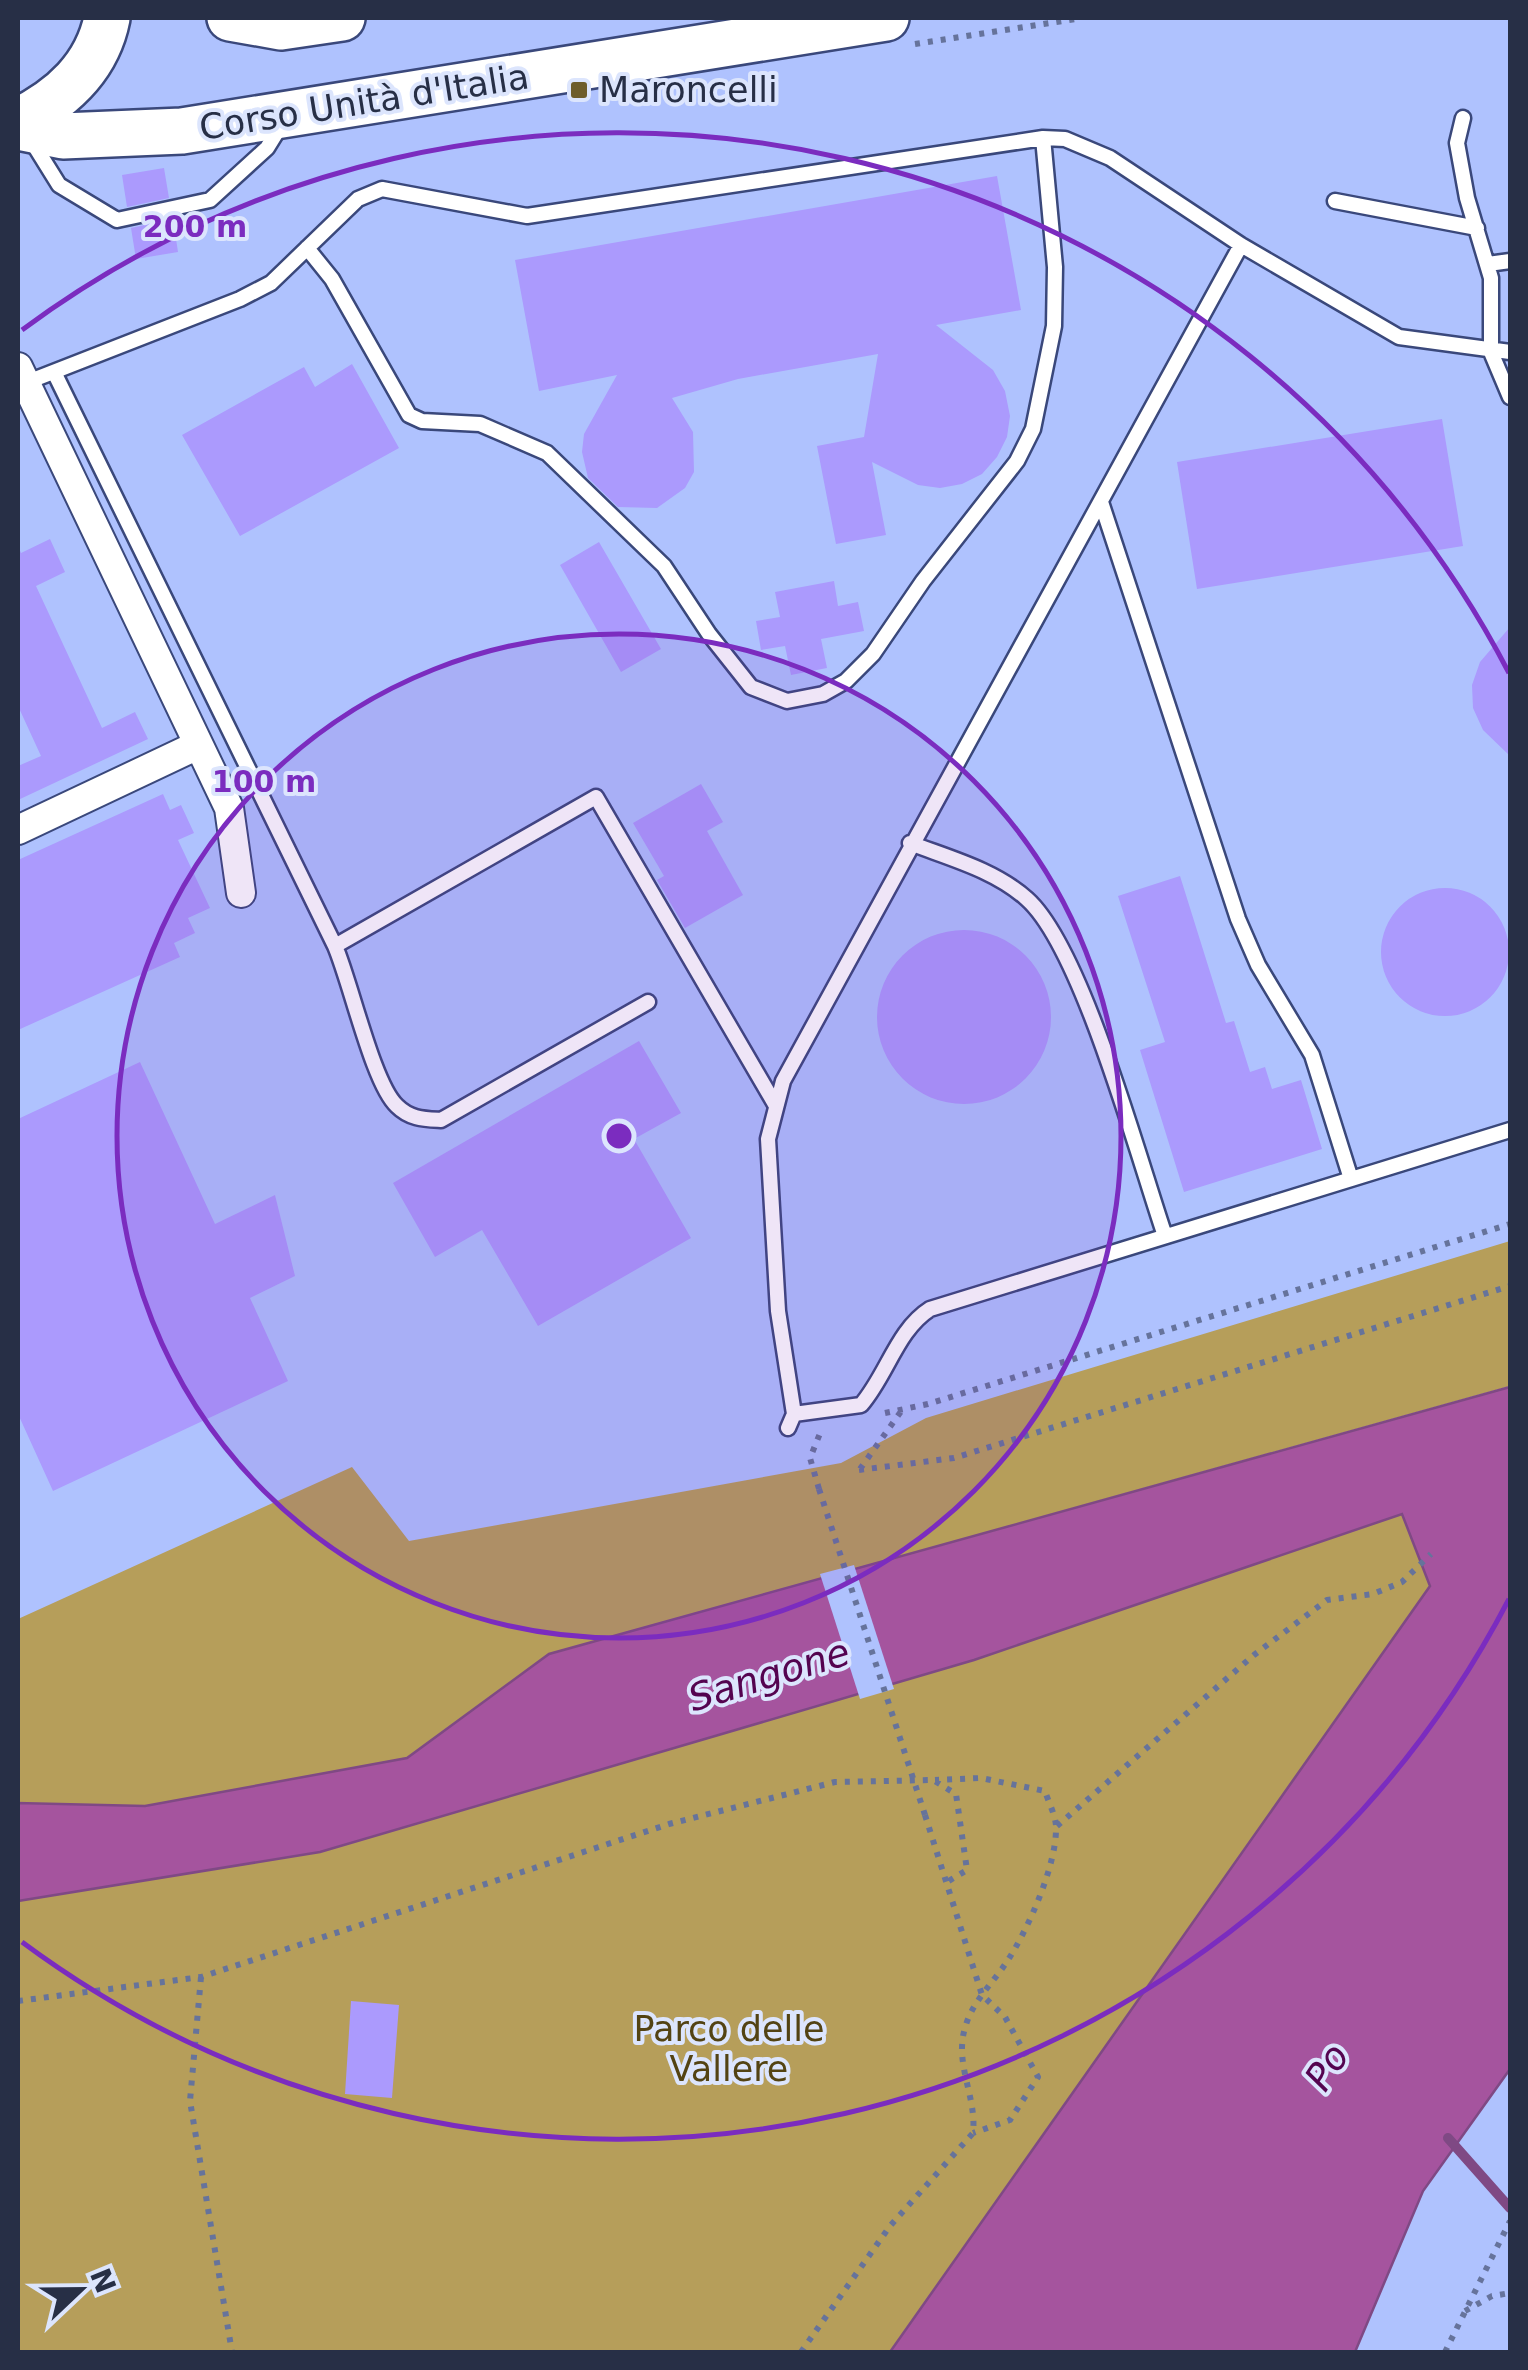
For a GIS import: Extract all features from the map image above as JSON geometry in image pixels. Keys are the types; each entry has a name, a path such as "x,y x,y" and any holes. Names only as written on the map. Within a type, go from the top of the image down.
{"main road":[{"path":"20,126 69,88 92,59 108,18"},
{"path":"230,18 281,27 342,18"},
{"name":"Corso Unità d'Italia","path":"20,126 63,136 182,131 886,18"}],"street":[{"path":"21,375 229,808 241,893"},
{"path":"18,830 198,745"}],"lane":[{"path":"20,126 59,186 117,220 210,200 267,148 288,114"},
{"path":"1464,118 1457,143 1488,264 1491,352 1510,397"},
{"path":"306,248 332,279 409,415 422,421 480,424 546,454 664,566 708,634 752,687 787,701 834,688 873,654 923,581 1017,461 1033,429 1054,326 1055,267 1043,138"},
{"path":"21,375 54,372 240,299 271,282 358,199 382,189 527,216 1043,138 1065,138 1110,158 1241,244 1399,338 1510,352"},
{"path":"1335,201 1477,228"},
{"path":"1241,244 782,1081 768,1139 778,1311 791,1421 861,1405 875,1389 912,1320 930,1309 1510,1130"},
{"path":"1488,264 1510,260"},
{"path":"54,372 335,946 381,1079 396,1106 417,1119 440,1120 648,1002"},
{"path":"1101,502 1238,919 1320,1076 1351,1178"},
{"path":"335,946 596,798 776,1106"},
{"path":"910,843 982,870 1024,896 1050,923 1085,1004 1165,1236"}],"path":[{"path":"868,1416 903,1409 1510,1224"},
{"path":"903,1409 859,1470 954,1458 1510,1286"},
{"path":"802,2352 890,2226 972,2133 1010,2120 1038,2077 1005,2018 982,1994 819,1489 810,1458 820,1432 832,1423"},
{"path":"1056,1826 1254,1655 1327,1600 1373,1594 1402,1582 1431,1554"},
{"path":"18,2001 201,1977 668,1824 836,1782 981,1778 1045,1791 1056,1826 1043,1886 1007,1962 982,1994 965,2026 962,2046 975,2114 972,2133"},
{"path":"933,1780 956,1794 966,1840 968,1870 947,1882"},
{"path":"201,1977 190,2100 232,2352"},
{"path":"1444,2352 1510,2221"},
{"path":"1464,2311 1492,2296 1510,2293"}],"green space":[{"path":"1510,1241 1510,1386 549,1654 407,1758 145,1806 18,1803 18,1619 352,1467 409,1541 841,1463 926,1418"},
{"name":"Parco delle Vallere","path":"1402,1514 1430,1586 890,2352 18,2352 18,1901 320,1852 974,1660"}],"water":[{"path":"1510,1387 1510,2069 1423,2191 1355,2352 890,2352 1430,1586 1402,1514 974,1660 320,1852 18,1901 18,1803 145,1806 407,1758 549,1654"}],"pier":[{"path":"854,1565 894,1689 860,1699 820,1574"}],"building":[{"path":"164,168 169,198 127,207 122,175"},
{"path":"997,176 1021,310 936,325 993,370 1005,391 1010,416 1007,437 982,474 962,484 940,488 918,485 872,462 886,535 836,544 817,446 864,437 878,354 738,379 672,398 693,432 694,472 685,488 657,508 618,507 588,478 582,452 584,434 617,375 539,391 515,260"},
{"path":"173,219 178,252 136,259 131,228"},
{"path":"352,364 399,448 240,536 182,435 304,367 315,387"},
{"path":"1442,419 1463,546 1197,589 1177,462"},
{"path":"50,539 65,572 36,586 102,728 135,712 148,739 18,800 18,766 41,756 18,706 18,546 21,553"},
{"path":"599,542 661,649 621,672 560,565"},
{"path":"834,581 838,606 858,602 864,631 821,639 827,668 791,675 785,646 761,650 756,621 780,617 775,592"},
{"path":"1510,627 1510,756 1483,730 1473,708 1472,685 1480,662"},
{"path":"701,784 723,822 707,831 743,895 685,928 657,880 664,876 633,823"},
{"path":"163,794 170,810 181,805 194,833 178,840 210,908 188,918 195,933 174,943 180,957 18,1030 18,860"},
{"path":"1180,876 1226,1023 1234,1021 1250,1072 1265,1067 1272,1089 1301,1080 1322,1149 1184,1192 1140,1050 1165,1042 1118,896"},
{"path":"1445,888 1469,893 1490,907 1504,928 1509,952 1504,976 1490,997 1469,1011 1445,1016 1421,1011 1400,997 1386,976 1381,952 1386,928 1400,907 1421,893"},
{"path":"964,930 997,937 1025,956 1044,984 1051,1017 1044,1050 1025,1078 997,1097 964,1104 931,1097 903,1078 884,1050 877,1017 884,984 903,956 931,937"},
{"path":"639,1041 681,1113 634,1139 691,1238 538,1326 482,1230 435,1257 393,1183"},
{"path":"140,1062 215,1224 275,1195 295,1276 250,1298 288,1381 53,1491 18,1414 18,1119"},
{"path":"351,2001 399,2005 392,2098 345,2094"}],"waterway":[{"path":"1448,2138 1510,2208"}],"place":[{"name":"Maroncelli","path":"579,90"}],"water label":[{"name":"Sangone","path":"769,1675"},
{"name":"Po","path":"1327,2067"}]}
